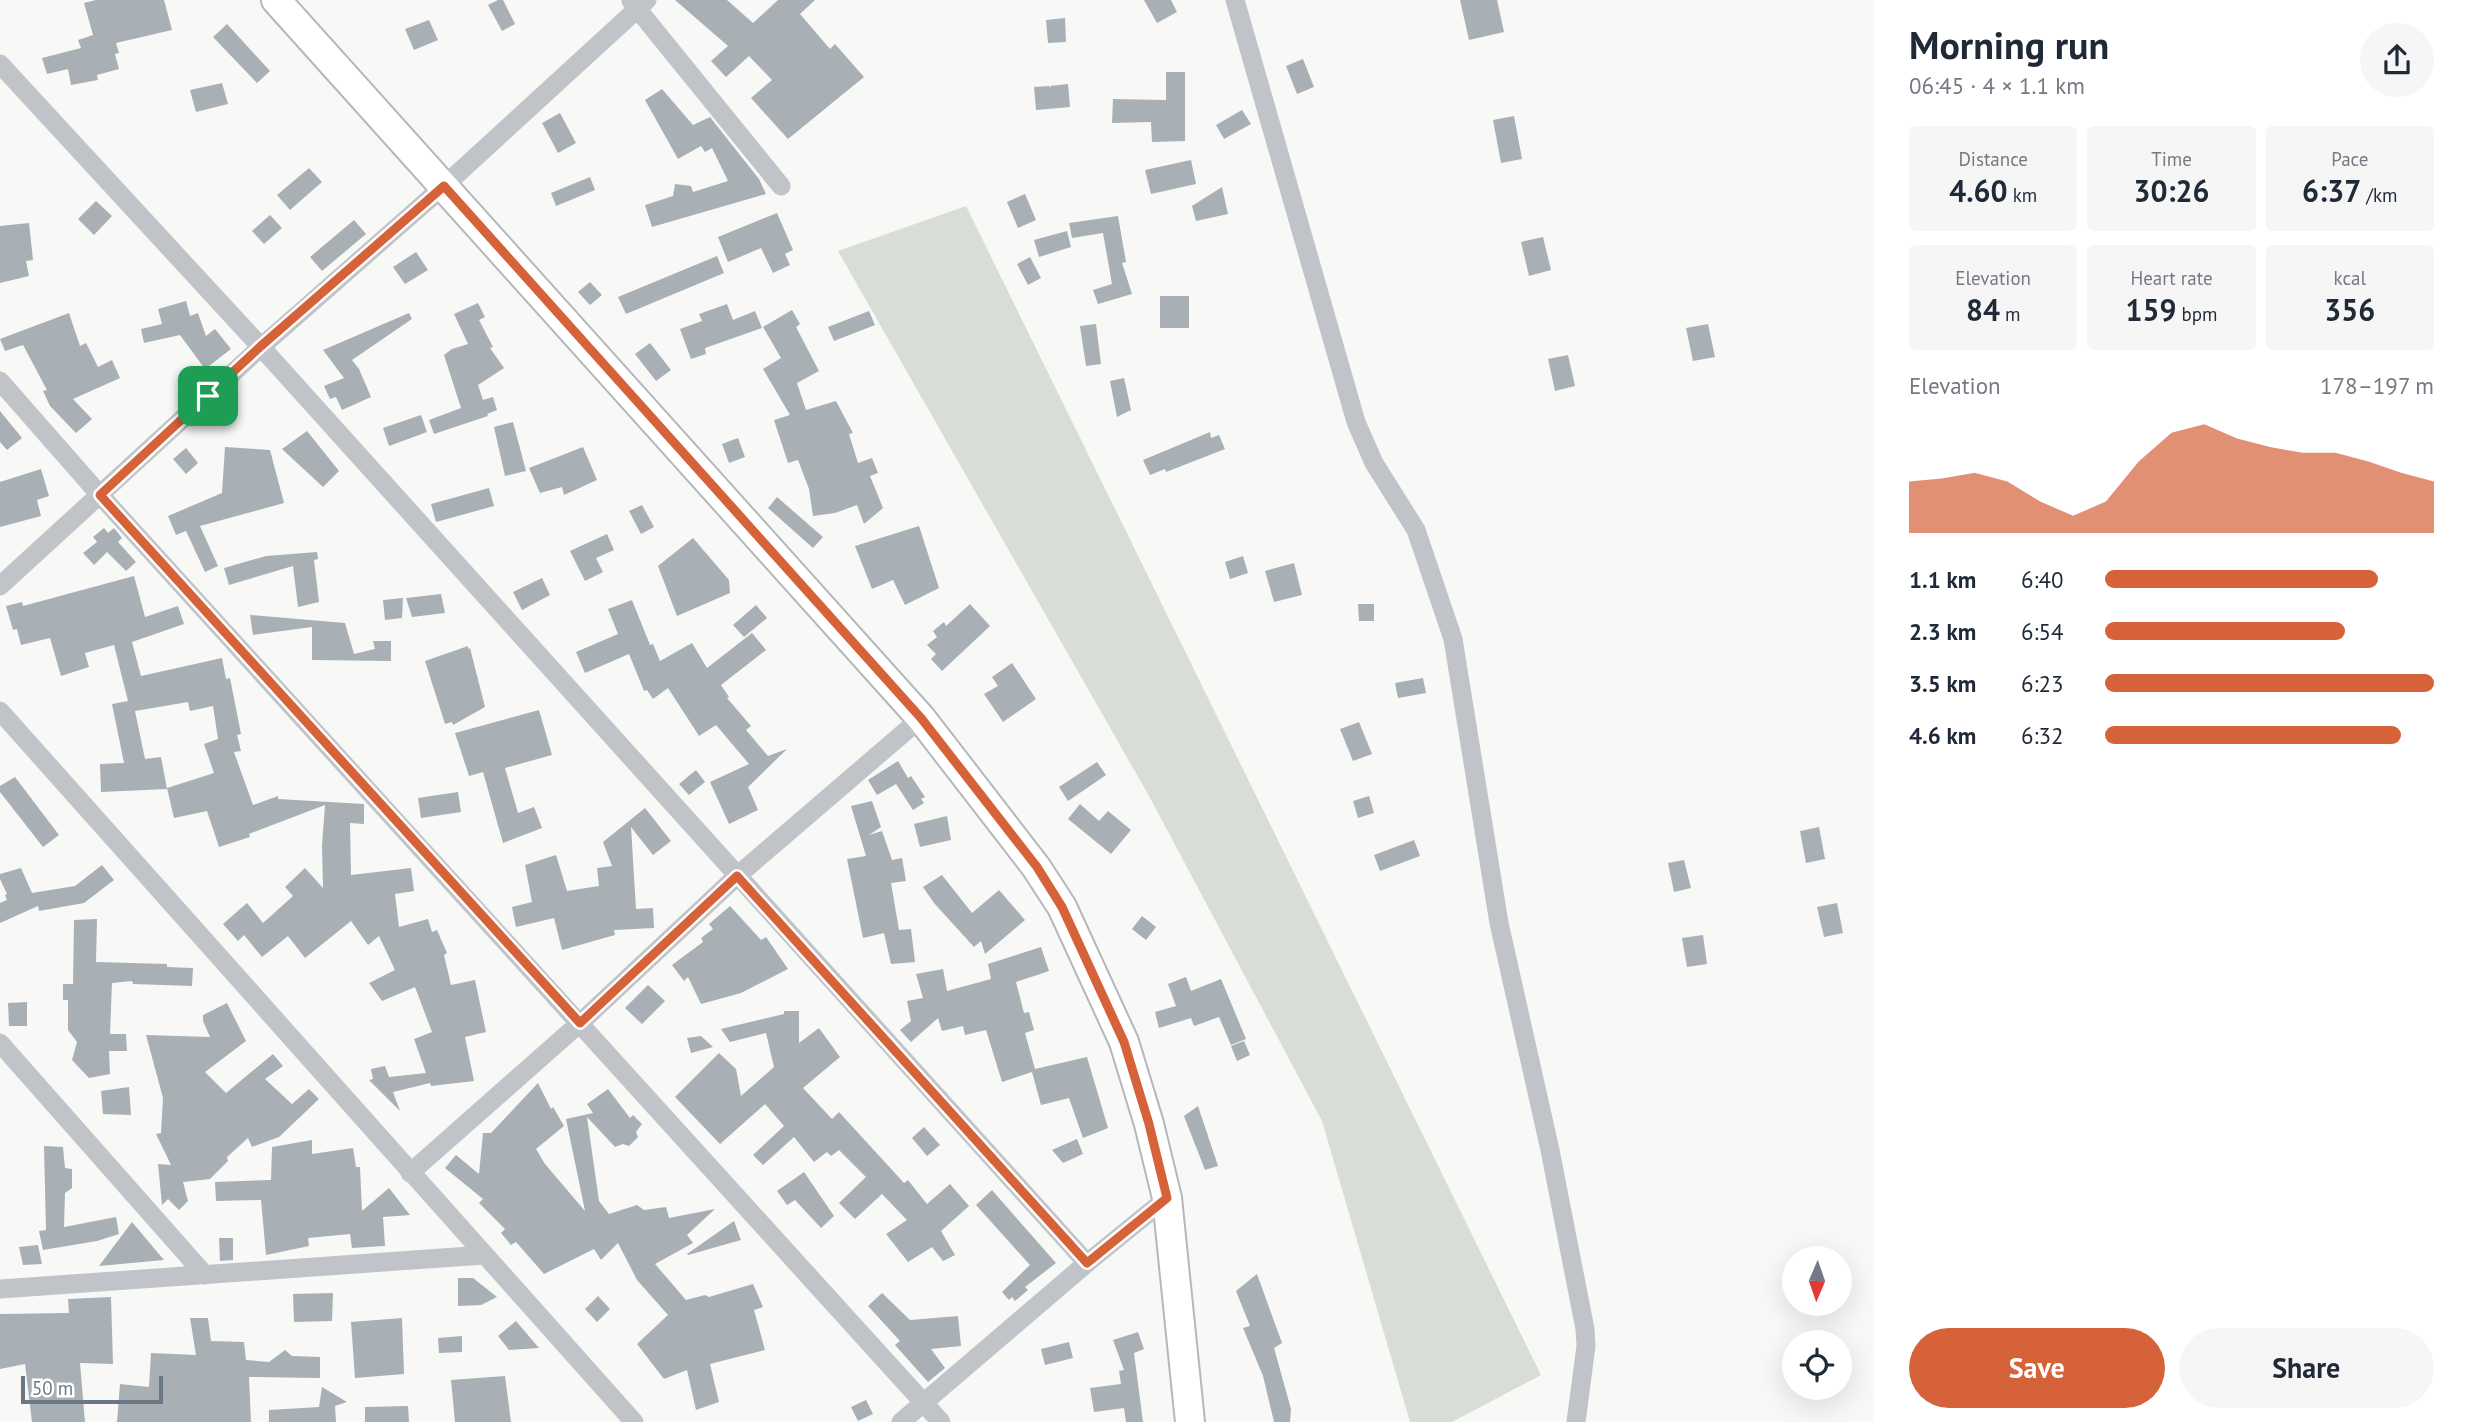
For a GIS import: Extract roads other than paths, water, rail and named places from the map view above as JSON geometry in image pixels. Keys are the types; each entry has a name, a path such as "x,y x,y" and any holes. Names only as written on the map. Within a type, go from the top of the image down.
{"street":[{"path":"276,0 921,718 1037,867 1062,907 1124,1042 1149,1124 1167,1198 1189,1422"},
{"path":"1235,0 1356,422 1374,463 1416,530 1453,639 1499,923 1550,1150 1585,1329 1586,1346 1576,1422"},
{"path":"0,586 261,346 444,186 639,3 781,186"},
{"path":"0,64 261,346 1087,1263"},
{"path":"0,381 100,495 941,1422"},
{"path":"0,711 634,1422"},
{"path":"410,1172 580,1023 737,876 921,718"},
{"path":"0,1043 205,1275"},
{"path":"901,1422 1167,1198"},
{"path":"0,1289 484,1255"}]}
